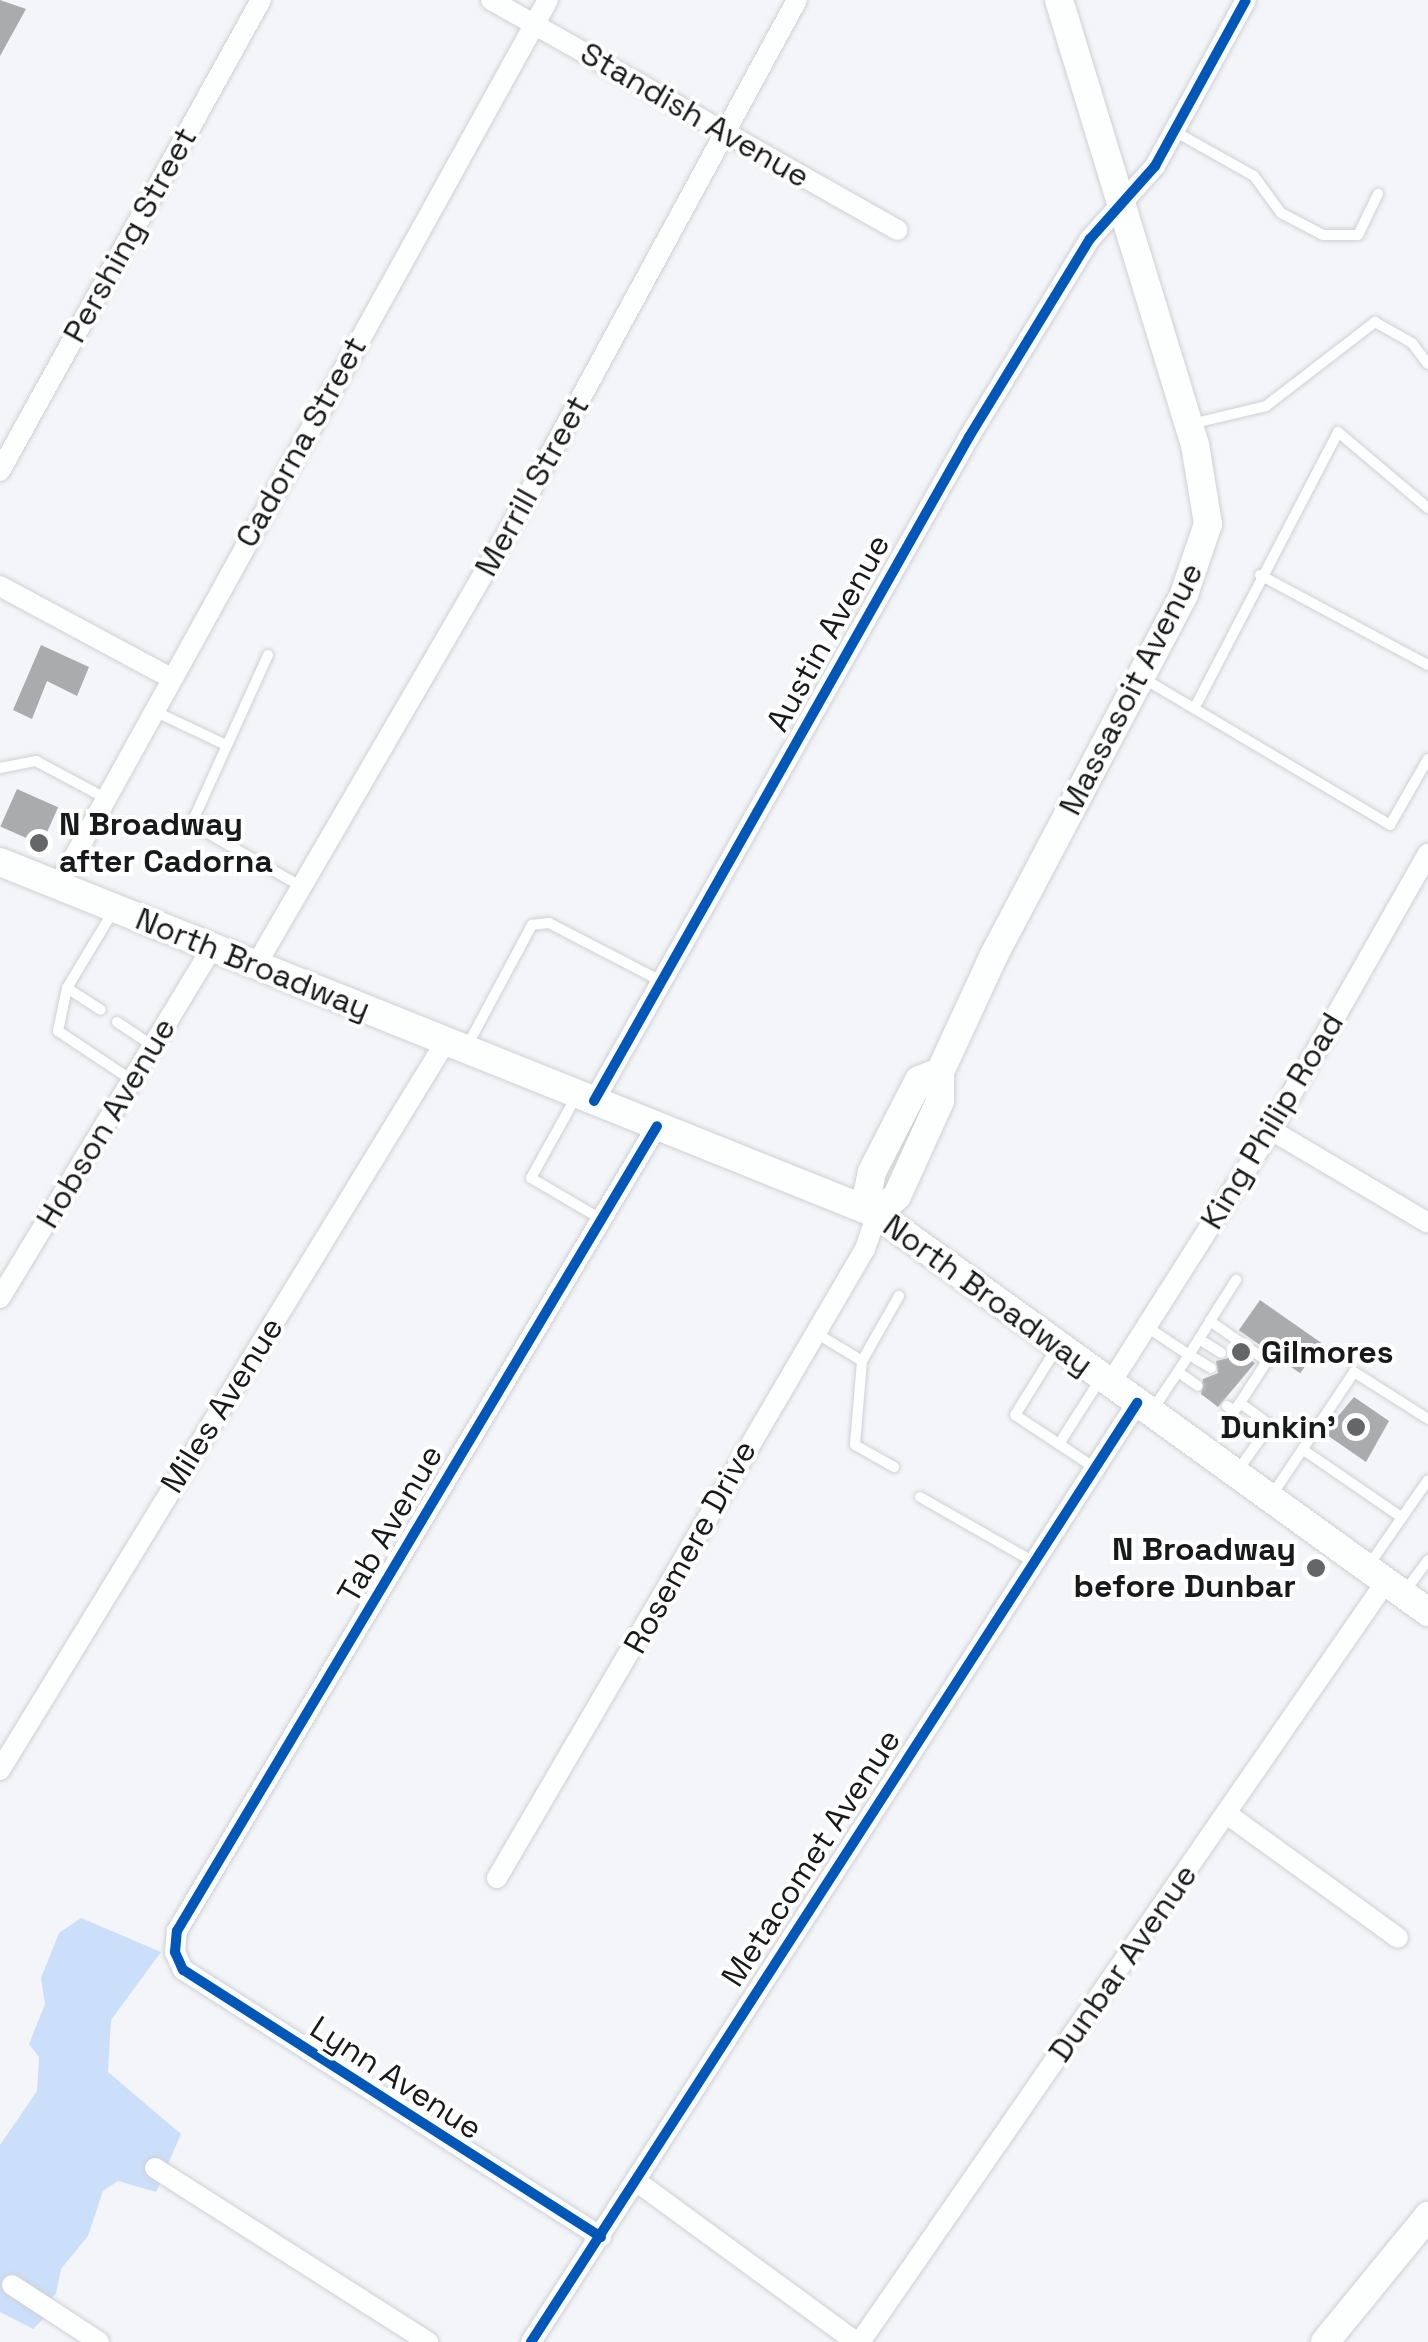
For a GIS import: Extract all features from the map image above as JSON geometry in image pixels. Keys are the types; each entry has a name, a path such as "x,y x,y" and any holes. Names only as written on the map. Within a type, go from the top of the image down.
{"main road":[{"name":"Massasoit Avenue","path":"877,1214 897,1196 940,1102 940,1072 1140,677 1206,535 1206,492 1188,424 1059,0"},
{"name":"North Broadway","path":"0,862 877,1214 1428,1612"},
{"path":"1325,2342 1428,2216"}],"street":[{"name":"Pershing Street","path":"0,471 261,0"},
{"name":"Standish Avenue","path":"492,0 898,230"},
{"name":"Cadorna Street","path":"58,886 168,677 548,0"},
{"name":"Merrill Street","path":"256,965 305,888 797,0"},
{"name":"Austin Avenue","path":"586,1098 660,981 968,436 1121,200 1155,166 1246,0"},
{"path":"0,586 168,677"},
{"name":"King Philip Road","path":"1106,1381 1146,1326 1270,1130 1428,854"},
{"name":"Hobson Avenue","path":"0,1298 212,948"},
{"name":"Miles Avenue","path":"0,1770 456,1045"},
{"name":"Tab Avenue","path":"175,1952 177,1931 657,1126"},
{"path":"1270,1130 1428,1223"},
{"name":"Rosemere Drive","path":"497,1878 815,1332 877,1214"},
{"name":"Metacomet Avenue","path":"531,2342 1095,1468 1144,1408"},
{"name":"Dunbar Avenue","path":"858,2342 1385,1582"},
{"path":"1226,1814 1398,1938"},
{"name":"Lynn Avenue","path":"175,1952 182,1970 601,2238"},
{"path":"155,2168 428,2342"},
{"path":"636,2182 858,2342"},
{"path":"12,2286 99,2342"}],"lane":[{"path":"1174,130 1254,176 1280,212 1323,235 1358,236 1378,194"},
{"path":"1188,424 1266,406 1375,322 1412,343 1428,364"},
{"path":"1195,707 1260,575 1338,432 1428,508"},
{"path":"1260,575 1428,665"},
{"path":"268,655 224,744 194,818 204,831 305,888"},
{"path":"1140,677 1390,825 1428,759"},
{"path":"151,709 224,744"},
{"path":"0,768 36,760 103,798"},
{"path":"115,909 66,988 59,1036 133,1081"},
{"path":"456,1045 532,925 549,923 660,981"},
{"path":"66,988 100,1010"},
{"path":"118,1022 154,1046"},
{"path":"586,1098 531,1178 601,1218"},
{"path":"1144,1408 1178,1372 1236,1280"},
{"path":"894,1467 855,1445 862,1360 898,1296"},
{"path":"1210,1322 1266,1361 1243,1389 1234,1411 1227,1406"},
{"path":"1146,1326 1211,1368"},
{"path":"815,1332 862,1360"},
{"path":"1199,1339 1221,1353"},
{"path":"1059,1345 1014,1415 1095,1468"},
{"path":"1178,1372 1198,1386"},
{"path":"1270,1499 1354,1372 1428,1419"},
{"path":"1058,1444 1106,1381"},
{"path":"1236,1474 1270,1425 1240,1403"},
{"path":"1305,1451 1401,1517"},
{"path":"1385,1582 1401,1517 1428,1480"},
{"path":"920,1498 1035,1562"},
{"path":"1385,1582 1428,1560"}],"shaded area":[{"path":"81,1918 161,1952 111,2020 108,2072 181,2134 156,2192 118,2181 103,2191 88,2236 61,2269 56,2294 38,2310 45,2317 33,2329 0,2312 0,2145 37,2091 39,2057 29,2044 45,2004 41,1978 59,1933"}],"building":[{"path":"0,0 26,9 0,56"},
{"path":"41,645 89,667 77,696 47,681 32,719 13,710"},
{"path":"17,789 58,807 41,845 0,826"},
{"path":"1260,1300 1321,1343 1300,1373 1239,1330"},
{"path":"1229,1345 1255,1363 1218,1407 1201,1394 1203,1379 1218,1373 1216,1361 1228,1358"},
{"name":"Dunkin'","path":"1354,1397 1389,1421 1366,1462 1324,1433"}],"cycle path":[{"path":"594,1101 969,437 1090,239 1155,166 1246,0"},
{"path":"601,2237 183,1970 175,1952 177,1931 657,1126"},
{"path":"531,2342 1137,1403"}],"place":[{"name":"N Broadway after Cadorna","path":"39,843"},
{"name":"Gilmores","path":"1241,1352"},
{"name":"Dunkin'","path":"1356,1427"},
{"name":"N Broadway before Dunbar","path":"1316,1568"}]}
